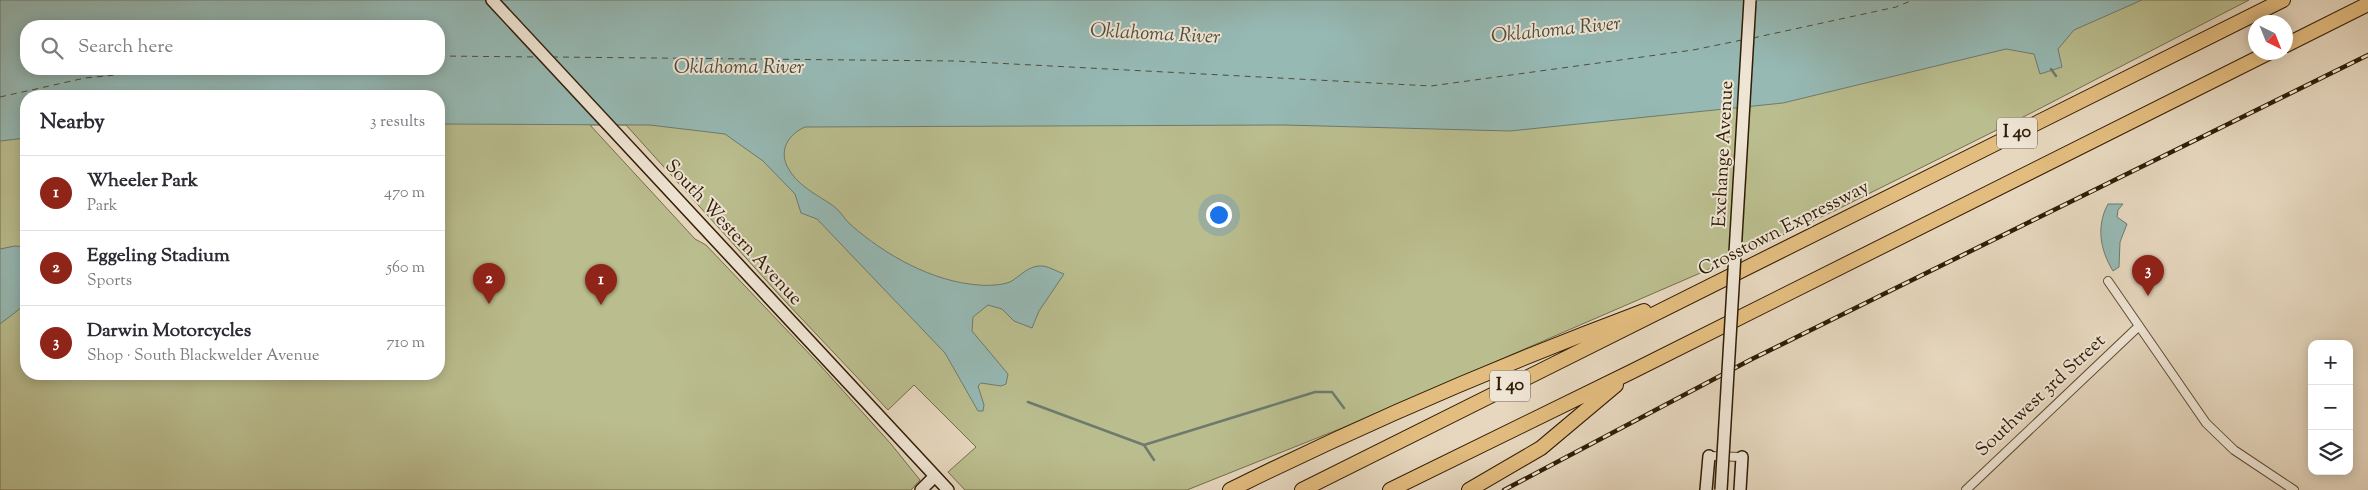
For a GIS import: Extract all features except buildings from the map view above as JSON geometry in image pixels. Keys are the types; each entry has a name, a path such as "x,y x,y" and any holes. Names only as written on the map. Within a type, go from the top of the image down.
{"highway":[{"name":"Crosstown Expressway","path":"1302,490 2283,0"},
{"path":"2293,42 2368,4"},
{"name":"I 40","path":"1390,490 1633,371 2254,60"},
{"path":"1230,490 1359,428 1548,347 1717,284"},
{"path":"1468,490 1540,448 1633,371"}],"main road":[{"name":"South Western Avenue","path":"492,0 936,476 944,489"},
{"name":"Exchange Avenue","path":"1721,490 1750,0"},
{"path":"1706,490 1709,456"},
{"path":"1740,490 1742,457"},
{"path":"921,490 936,476"}],"street":[{"path":"2108,281 2194,409 2214,433 2238,453 2294,490"},
{"name":"Southwest 3rd Street","path":"1966,490 2139,326"},
{"path":"1709,456 1742,457"}],"green space":[{"path":"0,0 2249,0 2033,112 1836,210 1705,271 1342,428 1187,490 965,490 948,472 976,447 914,385 888,410 783,299 626,125 590,125 695,239 706,245 819,364 891,444 920,480 911,490 0,490"}],"water":[{"name":"Oklahoma River","path":"0,0 2142,0 2074,30 2058,49 2062,67 2040,74 2034,54 2006,49 1783,103 1510,131 1284,125 805,127 799,130 790,138 785,148 785,160 791,173 807,188 835,207 864,236 910,265 944,279 979,285 1007,283 1029,269 1038,266 1064,274 1039,311 1032,328 1014,321 1002,309 988,305 973,317 972,331 1008,374 1006,384 1001,386 981,383 978,386 984,405 983,411 978,411 945,353 817,219 801,213 795,194 763,161 725,134 650,125 445,124 445,90 20,90 20,139 0,141"},
{"path":"2108,204 2123,204 2118,210 2117,217 2127,224 2120,242 2119,267 2113,271 2105,255 2101,238 2102,221"},
{"path":"20,246 20,309 0,324 0,249"}],"waterway":[{"path":"2051,69 2056,76"},
{"path":"1144,445 1315,392 1332,392 1344,408"},
{"path":"1028,402 1144,445 1154,460"}],"ferry route":[{"path":"1753,38 1896,7 1913,0"},
{"path":"552,57 956,61 1431,86 1693,50 1742,40"},
{"path":"445,56 538,57"},
{"path":"31,90 85,78 115,75"},
{"path":"0,97 20,93"}],"railway":[{"path":"1504,490 1752,359 2368,55"}],"place":[{"name":"Darwin Motorcycles","path":"2148,296"},
{"name":"Eggeling Stadium","path":"489,304"},
{"name":"Wheeler Park","path":"601,305"}]}
